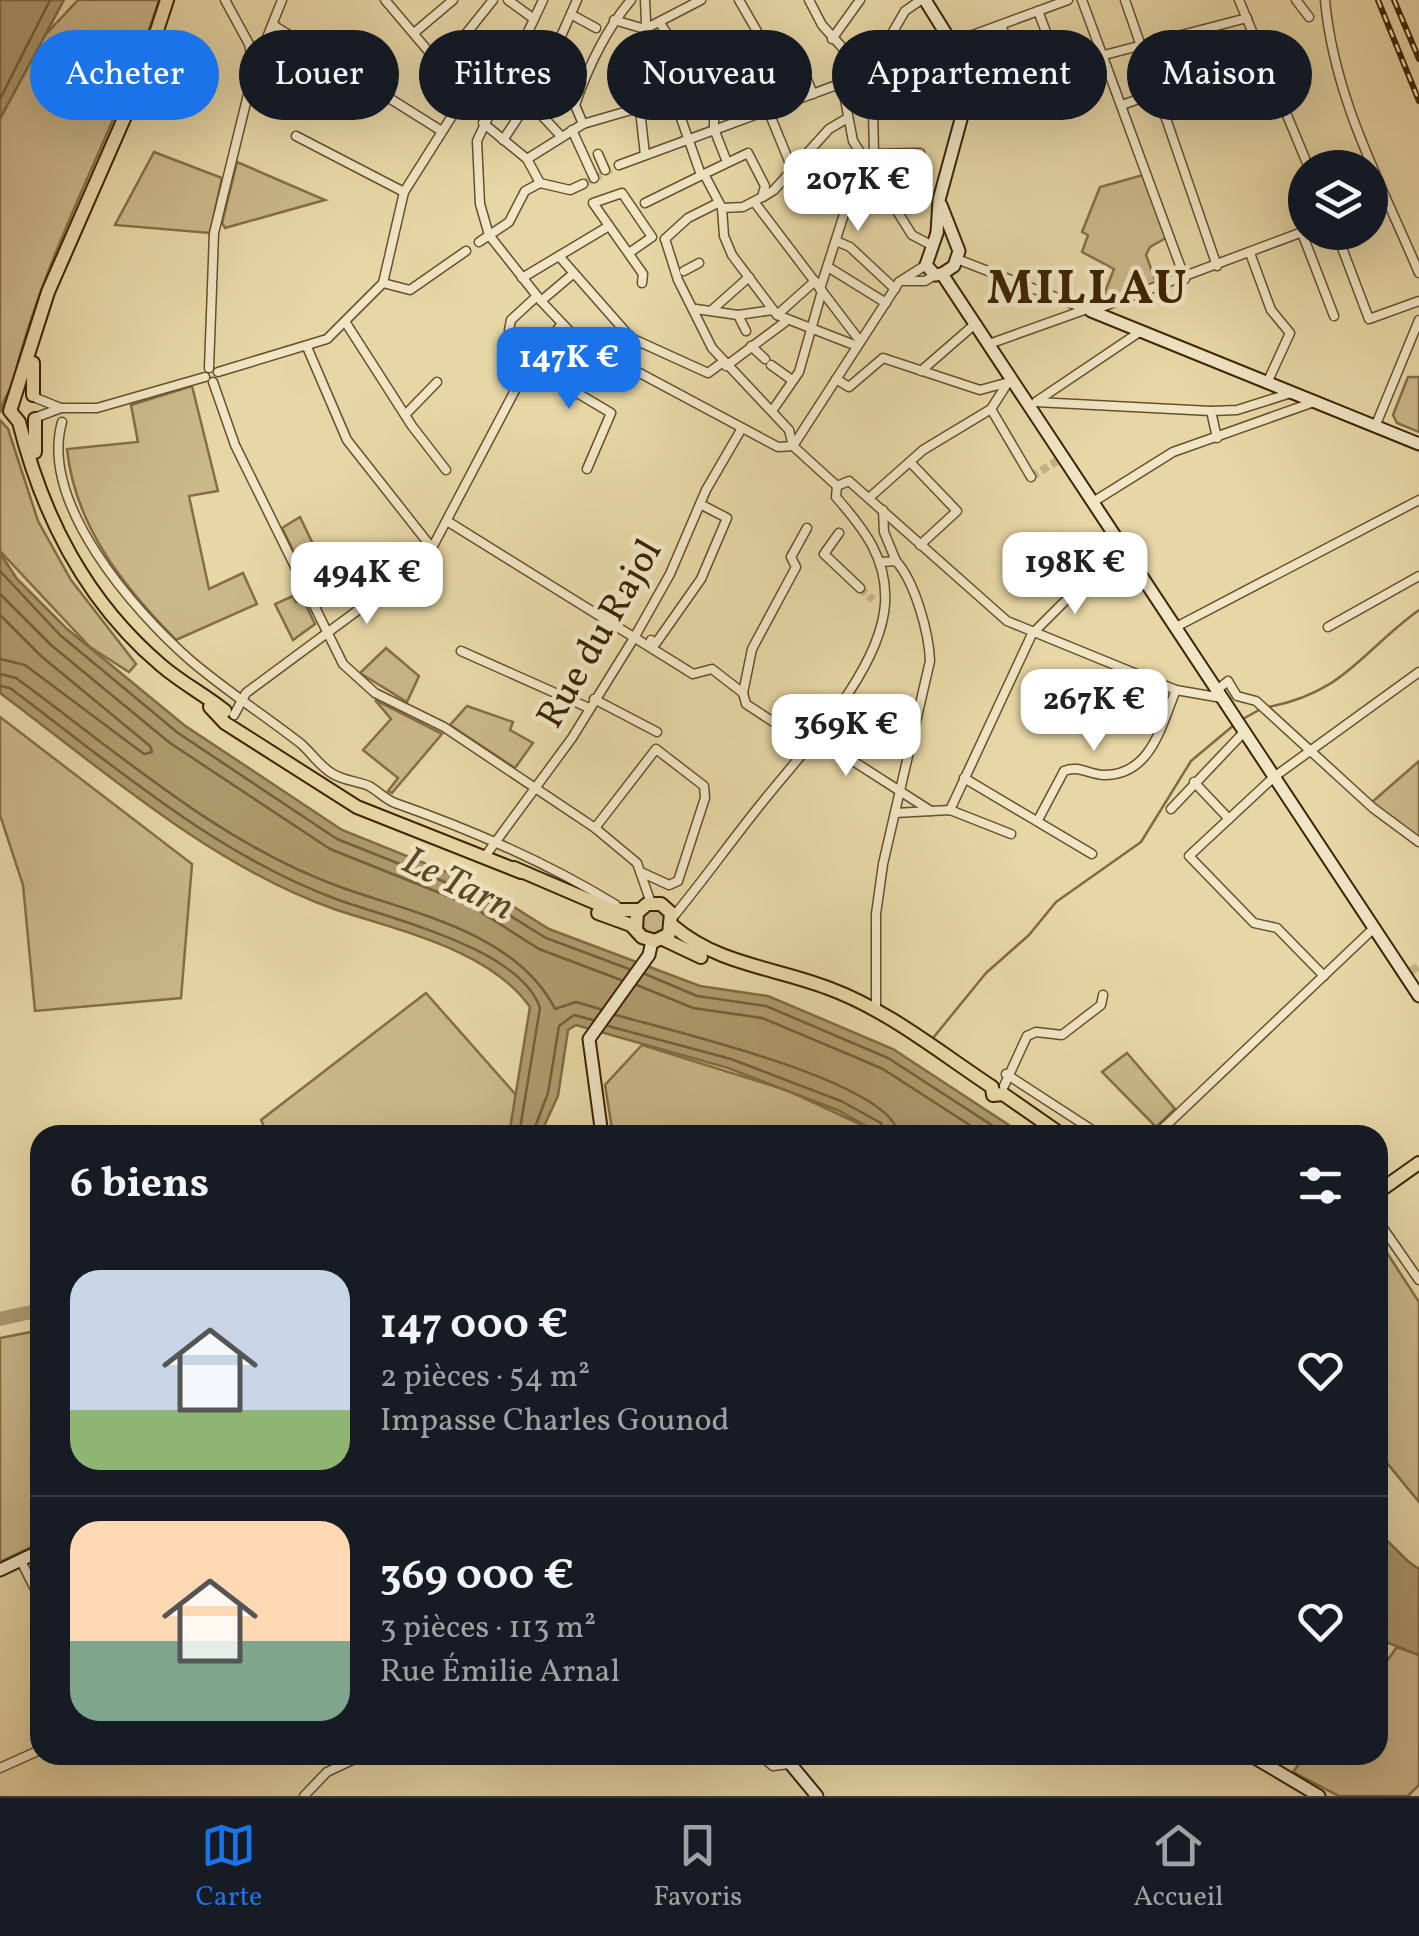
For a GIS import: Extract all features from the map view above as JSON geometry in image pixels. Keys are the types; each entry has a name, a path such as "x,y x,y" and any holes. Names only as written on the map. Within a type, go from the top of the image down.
{"main road":[{"path":"38,479 36,418 29,396 37,329 58,268 140,82 167,0"},
{"path":"923,0 943,30"},
{"path":"961,120 939,200 934,271 976,324 1010,382 1033,404 1062,458 1374,928 1408,973 1419,996"},
{"path":"934,271 958,259 954,234 939,200"},
{"path":"934,239 954,234"},
{"path":"1088,310 1419,444"},
{"path":"29,396 10,411 20,422 65,550 98,600 140,645 254,737 322,784 371,811 520,872"},
{"path":"20,422 36,418"},
{"path":"322,784 348,788 371,811"},
{"path":"442,841 620,912 660,912 701,949 876,1008 928,1044 1000,1085 1050,1125"},
{"path":"572,896 600,914 636,928 654,945 830,994 896,1024"},
{"path":"636,928 660,912"},
{"path":"601,1125 589,1040 654,945 660,912"},
{"path":"1388,1188 1419,1163"},
{"path":"1388,1190 1419,1172"},
{"path":"0,1570 30,1555"},
{"path":"790,1765 816,1796"},
{"path":"1267,1765 1319,1796"}],"street":[{"path":"226,0 242,30"},
{"path":"271,30 282,0"},
{"path":"385,0 419,39"},
{"path":"414,33 453,0"},
{"path":"469,30 493,0"},
{"path":"508,0 534,19"},
{"path":"529,30 544,0"},
{"path":"563,30 577,0"},
{"path":"583,124 576,104 614,20 631,0"},
{"path":"644,0 645,30"},
{"path":"614,20 645,30 701,0"},
{"path":"738,0 755,30"},
{"path":"808,0 832,38"},
{"path":"838,30 860,0"},
{"path":"894,30 906,11 923,0"},
{"path":"989,30 1068,0"},
{"path":"1082,0 1094,30"},
{"path":"1125,0 1136,30"},
{"path":"1239,0 1252,30"},
{"path":"1296,0 1309,17"},
{"path":"1324,0 1340,89 1364,150"},
{"path":"1038,11 1045,30"},
{"path":"576,17 596,28"},
{"path":"1200,30 1247,18"},
{"path":"660,23 664,30"},
{"path":"273,24 440,130"},
{"path":"1001,25 1003,30"},
{"path":"1107,63 1185,278"},
{"path":"813,94 832,87"},
{"path":"1122,105 1127,103"},
{"path":"527,159 560,136 607,117"},
{"path":"242,120 214,233 212,375 235,444 343,664 375,694 444,728 595,828 637,862 660,912 684,900 811,740 867,661 884,610 880,562 862,527 836,497 837,486"},
{"path":"29,396 61,408 97,408 327,339 383,283 404,192 447,120"},
{"path":"484,120 527,159 540,183"},
{"path":"484,120 476,169 481,214 489,235 561,325 608,359 778,447 793,446"},
{"path":"503,140 518,120"},
{"path":"545,120 560,136"},
{"path":"640,120 645,155"},
{"path":"682,120 720,206 724,236 778,316"},
{"path":"714,120 727,162"},
{"path":"619,165 740,120"},
{"path":"772,120 792,170"},
{"path":"665,239 688,218 720,206 757,201 829,129 846,120 853,141 872,158 912,234 934,239"},
{"path":"772,411 799,372 819,287 853,186 872,158 870,120"},
{"path":"1167,120 1218,266"},
{"path":"1289,120 1302,150"},
{"path":"572,130 594,178"},
{"path":"296,136 404,192"},
{"path":"872,158 922,148 915,182 922,184"},
{"path":"645,202 748,153 765,186 757,201"},
{"path":"598,154 605,170"},
{"path":"480,242 508,222 525,191 540,183 580,188 643,274 642,283"},
{"path":"593,203 623,189 652,237"},
{"path":"757,201 858,344"},
{"path":"1388,210 1419,273"},
{"path":"522,278 609,226"},
{"path":"628,253 652,237 665,239"},
{"path":"989,344 1124,301 1288,238"},
{"path":"665,239 678,280 725,364 789,430 793,446 837,486"},
{"path":"836,242 850,247 897,285"},
{"path":"1310,250 1334,316"},
{"path":"1343,250 1369,319 1419,301"},
{"path":"383,283 410,290 466,251"},
{"path":"1250,253 1271,310 1290,333 1267,383"},
{"path":"560,256 639,344 708,373 751,346 778,316 819,287"},
{"path":"958,259 1088,310"},
{"path":"684,272 699,263"},
{"path":"828,266 886,303"},
{"path":"793,446 897,285 934,271"},
{"path":"574,274 508,324 531,360 568,390 611,413 587,468"},
{"path":"712,309 749,277"},
{"path":"1114,320 1114,312 1124,301"},
{"path":"696,309 778,316 858,344"},
{"path":"738,315 746,332"},
{"path":"1374,427 1419,320"},
{"path":"346,323 446,470"},
{"path":"921,371 976,324"},
{"path":"228,716 241,701 432,548 531,360 561,325"},
{"path":"1033,404 1141,331"},
{"path":"307,346 346,440 432,548"},
{"path":"751,346 792,380"},
{"path":"836,378 850,388 883,358 980,390 1010,382"},
{"path":"406,415 437,382"},
{"path":"869,498 944,435 990,408 1010,382"},
{"path":"1033,404 1211,412 1238,410 1292,393"},
{"path":"1094,502 1173,452 1314,402"},
{"path":"36,418 61,408"},
{"path":"990,408 1030,477"},
{"path":"1211,412 1217,438"},
{"path":"62,422 58,436 63,488 84,532 136,607 176,648 303,746 348,788 496,840 561,870 616,905"},
{"name":"Rue du Rajol","path":"486,856 634,638 742,428"},
{"path":"910,462 957,511 920,545"},
{"path":"837,486 849,481 1007,621 1032,634 1176,690 1220,694 1228,682 1237,696 1256,701 1373,808 1419,842"},
{"path":"1176,626 1419,500"},
{"path":"634,638 641,634 656,643 701,579 726,517 700,504"},
{"path":"876,1008 876,914 894,813 930,662 929,646 906,575 884,532 882,510"},
{"path":"447,521 694,674 712,670 743,693"},
{"path":"808,528 791,557 796,567 752,649 743,693 746,704 931,812"},
{"path":"838,533 824,554 860,588"},
{"path":"880,562 896,561"},
{"path":"950,810 1032,634 1090,576"},
{"path":"1328,627 1419,576"},
{"path":"873,600 884,610"},
{"path":"461,651 656,732"},
{"path":"1324,976 1277,928 1254,923 1189,856 1274,776 1419,672"},
{"path":"1038,820 1064,770 1072,767 1099,775 1115,774 1145,759 1176,690"},
{"path":"1171,809 1244,731"},
{"path":"595,828 656,749 696,778 704,786 705,798 678,881 669,886 643,873"},
{"path":"964,778 1092,854"},
{"path":"1194,782 1229,819"},
{"path":"894,813 950,810 1011,834"},
{"path":"1167,1125 1374,928"},
{"path":"855,1000 874,992"},
{"path":"1080,1125 1000,1085 1027,1036 1036,1032 1062,1035 1101,1005 1103,995"},
{"path":"1388,1235 1419,1280"},
{"path":"21,1560 30,1578"},
{"path":"0,1768 30,1754"},
{"path":"304,1796 327,1772 342,1765"}],"shaded area":[{"path":"78,0 159,0 148,30 50,30"},
{"path":"30,54 30,120 113,120 44,281 0,413 0,109"},
{"path":"154,152 222,178 210,233 115,225"},
{"path":"237,162 325,200 225,228 222,223"},
{"path":"1143,175 1166,238 1150,247 1146,255 1156,282 1111,300 1103,297 1114,269 1082,252 1088,235 1082,232 1100,187"},
{"path":"1408,377 1419,377 1419,432 1397,423 1393,415"},
{"path":"192,386 218,491 189,496 209,589 243,573 257,604 176,640 120,576 91,529 80,504 67,449 138,442 131,405"},
{"path":"0,420 8,429 38,521 71,580 136,664 129,672 90,647 0,551"},
{"path":"300,517 325,569 331,594 321,607 282,528"},
{"path":"293,596 296,602 303,599 315,624 293,640 275,604"},
{"path":"386,648 419,676 407,702 360,673"},
{"path":"375,700 442,734 392,793 388,791 398,778 363,750 391,719"},
{"path":"467,706 513,722 510,730 533,743 515,768 450,725"},
{"path":"0,717 192,864 181,998 35,1011 23,885 0,815"},
{"path":"1419,761 1419,838 1371,803"},
{"path":"654,910 663,913 663,931 654,934 645,931 642,922 645,913"},
{"path":"426,993 516,1095 512,1125 263,1125 261,1120"},
{"path":"642,1045 789,1091 862,1125 611,1125 605,1085"},
{"path":"1127,1053 1175,1109 1154,1125 1102,1072"},
{"path":"1388,1254 1419,1302 1419,1502 1388,1464"},
{"path":"30,1332 30,1548 0,1562 0,1338"},
{"path":"1397,1647 1419,1655 1419,1785 1408,1796 1339,1796 1293,1772 1298,1765 1388,1765 1388,1659"}],"water":[{"path":"0,0 64,0 48,30 30,30 30,63 0,119"},
{"name":"Le Tarn","path":"0,553 17,579 66,628 184,725 342,830 479,885 549,929 700,986 768,996 893,1049 1009,1125 865,1125 837,1110 728,1068 576,1025 568,1030 558,1096 545,1125 511,1125 530,1007 512,987 491,970 441,944 334,909 245,868 160,814 0,693"},
{"path":"1388,1541 1419,1569 1419,1655 1388,1643"}],"waterway":[{"path":"1269,707 1295,700 1335,681 1419,610"},
{"path":"1241,720 1259,710"},
{"path":"933,1038 986,973 1029,935 1056,902 1141,842 1191,761 1234,725"},
{"path":"0,1319 30,1312"}],"tunnel":[{"path":"583,184 619,165"},
{"path":"1031,477 1060,459"},
{"path":"860,588 873,600"},
{"path":"1411,971 1419,966"}],"railway":[{"path":"1378,0 1419,101"},
{"path":"1394,0 1419,59"}],"district":[{"name":"MILLAU","path":"1088,286"}]}
